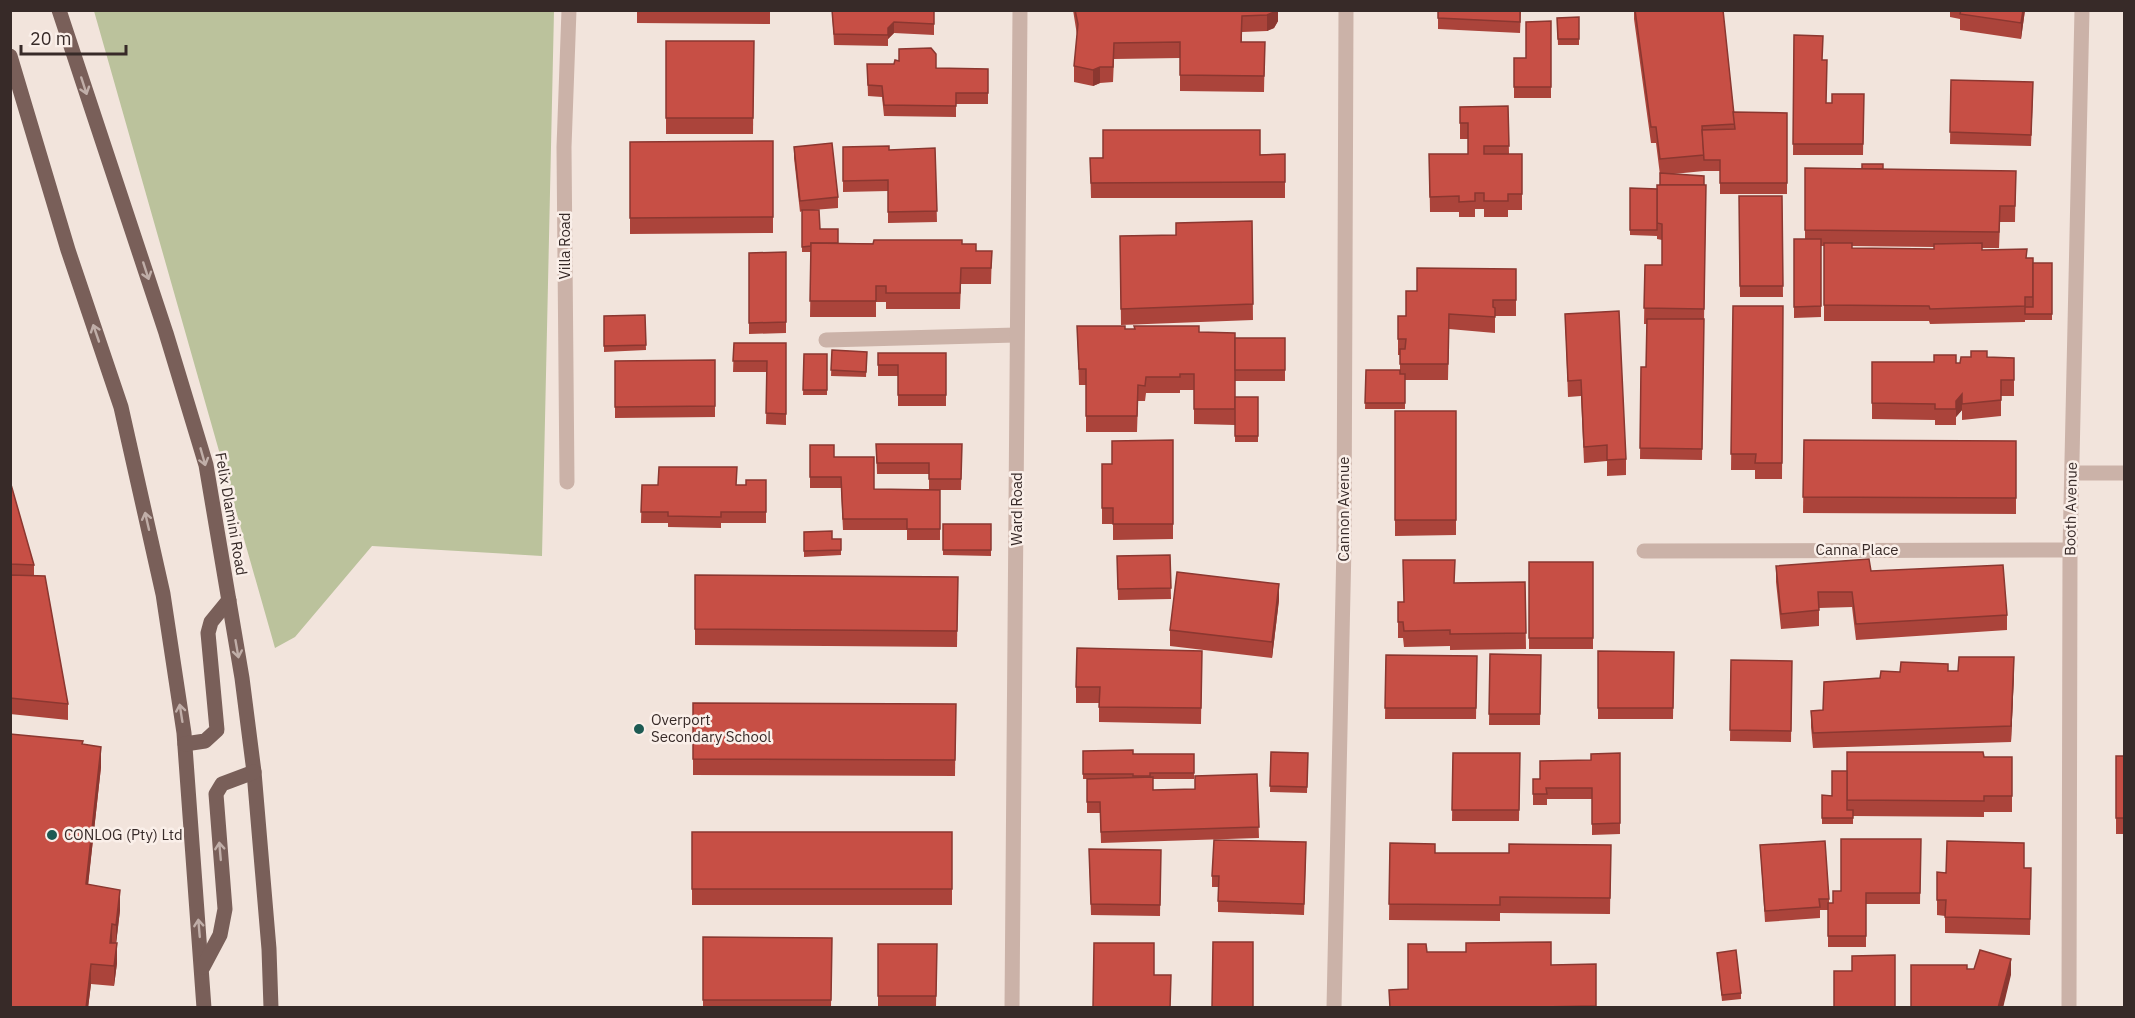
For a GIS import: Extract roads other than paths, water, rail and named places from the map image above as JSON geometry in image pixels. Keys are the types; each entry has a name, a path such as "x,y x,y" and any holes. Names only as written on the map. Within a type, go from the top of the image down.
{"main road":[{"name":"Felix Dlamini Road","path":"59,10 162,322 206,465 229,600 254,772 271,1008"},
{"path":"10,56 68,250 121,407 163,594 185,744 203,967 204,1008"},
{"path":"185,744 205,741 217,730 208,633 211,622 229,600"},
{"path":"203,967 220,935 225,909 216,794 222,784 254,772"}],"street":[{"name":"Villa Road","path":"567,482 564,147 569,10"},
{"name":"Ward Road","path":"1012,1008 1020,10"},
{"name":"Cannon Avenue","path":"1334,1008 1344,533 1346,10"},
{"name":"Booth Avenue","path":"2069,1008 2070,550 2082,10"},
{"path":"826,340 1016,335"},
{"path":"2072,473 2124,473"},
{"name":"Canna Place","path":"1644,551 2070,550"}],"place":[{"name":"Overport Secondary School","path":"639,729"},
{"name":"CONLOG (Pty) Ltd","path":"52,835"}]}
